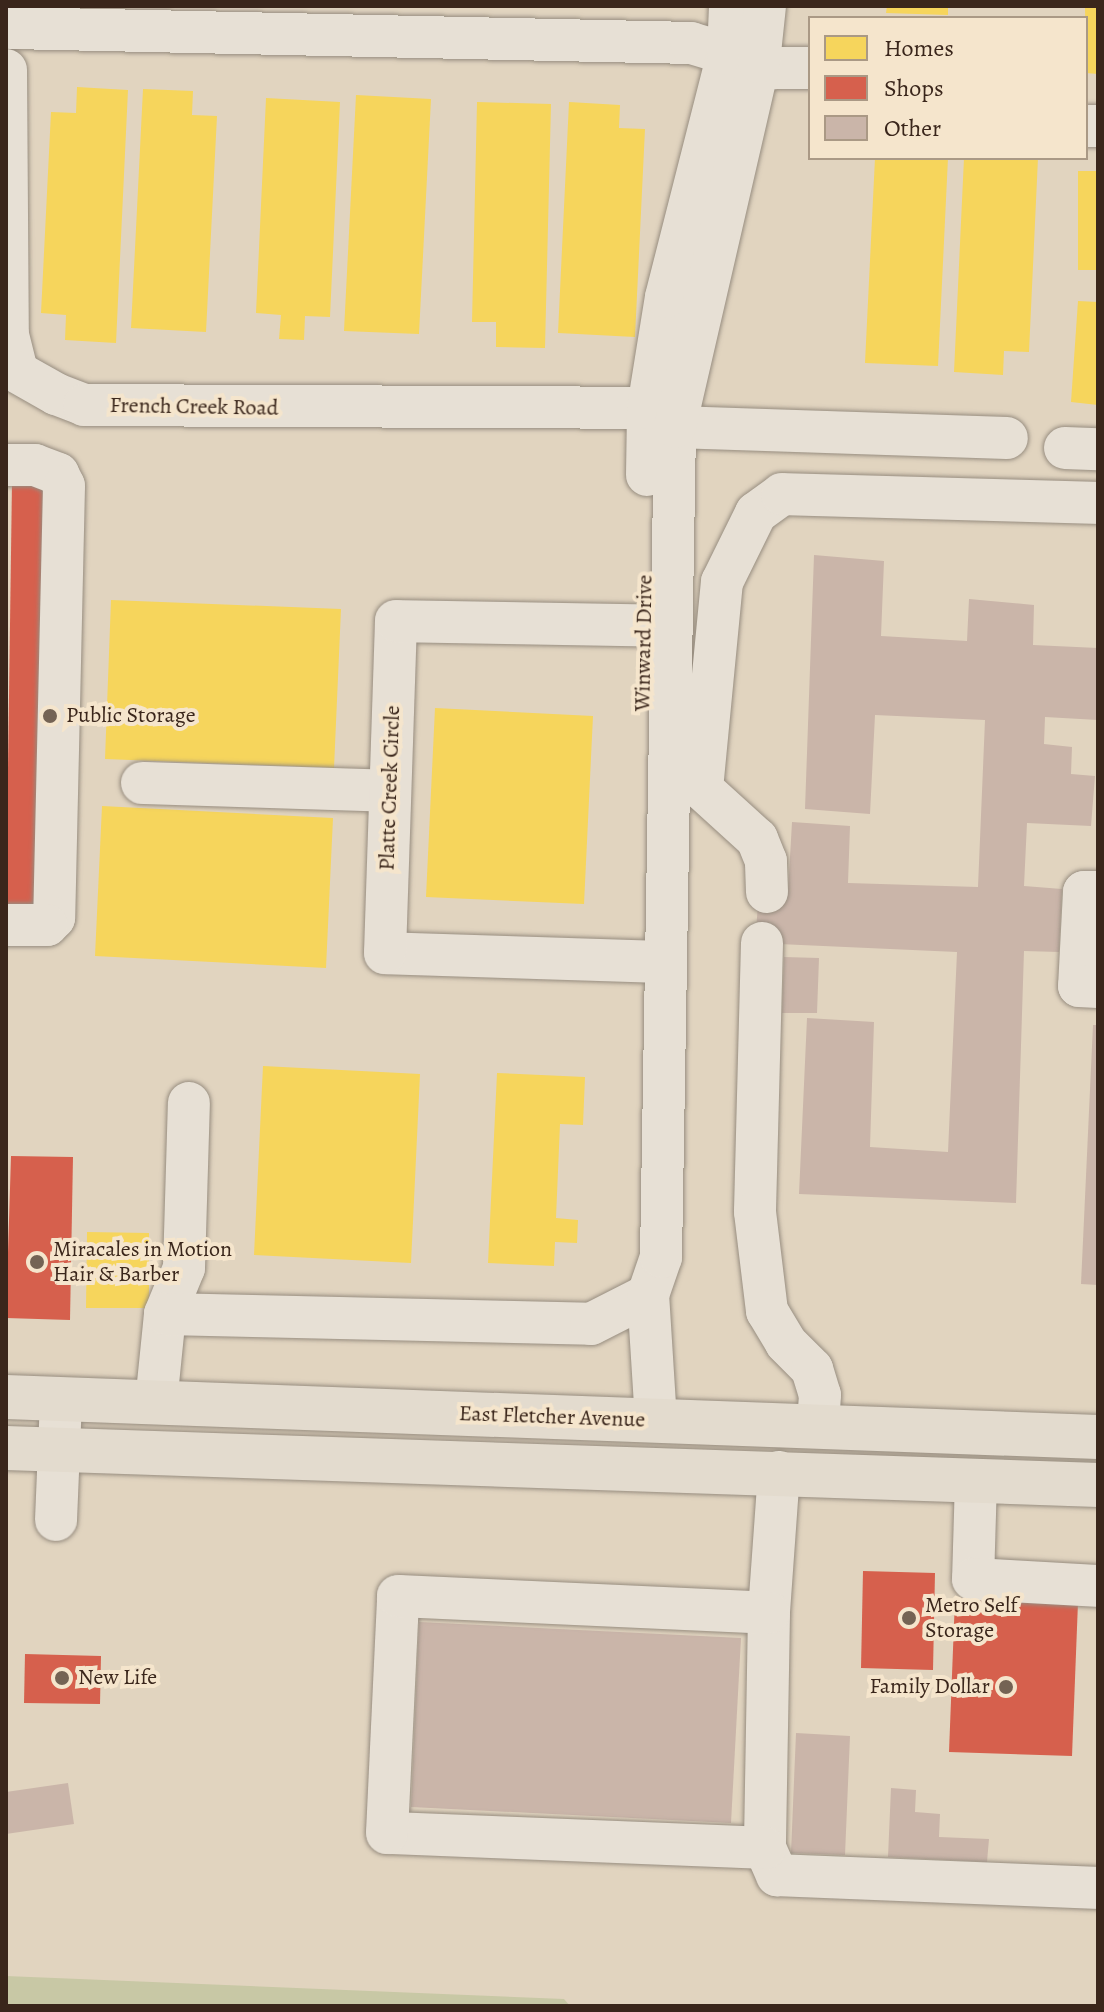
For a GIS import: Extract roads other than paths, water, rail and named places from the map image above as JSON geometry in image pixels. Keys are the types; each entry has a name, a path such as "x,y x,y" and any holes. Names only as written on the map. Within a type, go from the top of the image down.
{"main road":[{"name":"East Fletcher Avenue","path":"6,1397 1098,1437"},
{"path":"153,1455 156,1403"},
{"path":"656,1421 683,1468"},
{"path":"6,1448 153,1455 683,1468 1098,1485"}],"street":[{"name":"Winward Drive","path":"730,6 744,58"},
{"name":"Winward Drive","path":"656,1421 648,1298 661,1257 651,962 659,626 668,414 666,297 744,58 765,6"},
{"path":"10,30 691,43 744,58 808,68"},
{"name":"French Creek Road","path":"6,70 8,335 17,372 56,394 99,405 668,414 1007,438"},
{"path":"6,465 35,465 58,474 64,486 54,918 47,925 6,925"},
{"path":"767,892 766,861 757,839 702,789 722,582 756,513 782,494 1098,503"},
{"name":"Platte Creek Circle","path":"651,962 385,953 396,621 659,626"},
{"path":"142,783 390,791"},
{"path":"1098,892 1084,892 1079,986 1098,987"},
{"path":"762,943 755,1212 767,1311 786,1343 812,1369 820,1395 818,1425"},
{"path":"156,1403 165,1314 184,1268 189,1103"},
{"path":"165,1314 591,1324 648,1298"},
{"path":"56,1520 61,1399"},
{"path":"779,1472 769,1613 765,1848 777,1875 1098,1888"},
{"path":"976,1480 973,1579 1081,1585"},
{"path":"765,1848 387,1833 398,1596 769,1613"}],"place":[{"name":"Public Storage","path":"50,716"},
{"name":"Miracales in Motion Hair & Barber","path":"37,1262"},
{"name":"Metro Self Storage","path":"909,1618"},
{"name":"New Life","path":"62,1678"},
{"name":"Family Dollar","path":"1006,1687"}]}
